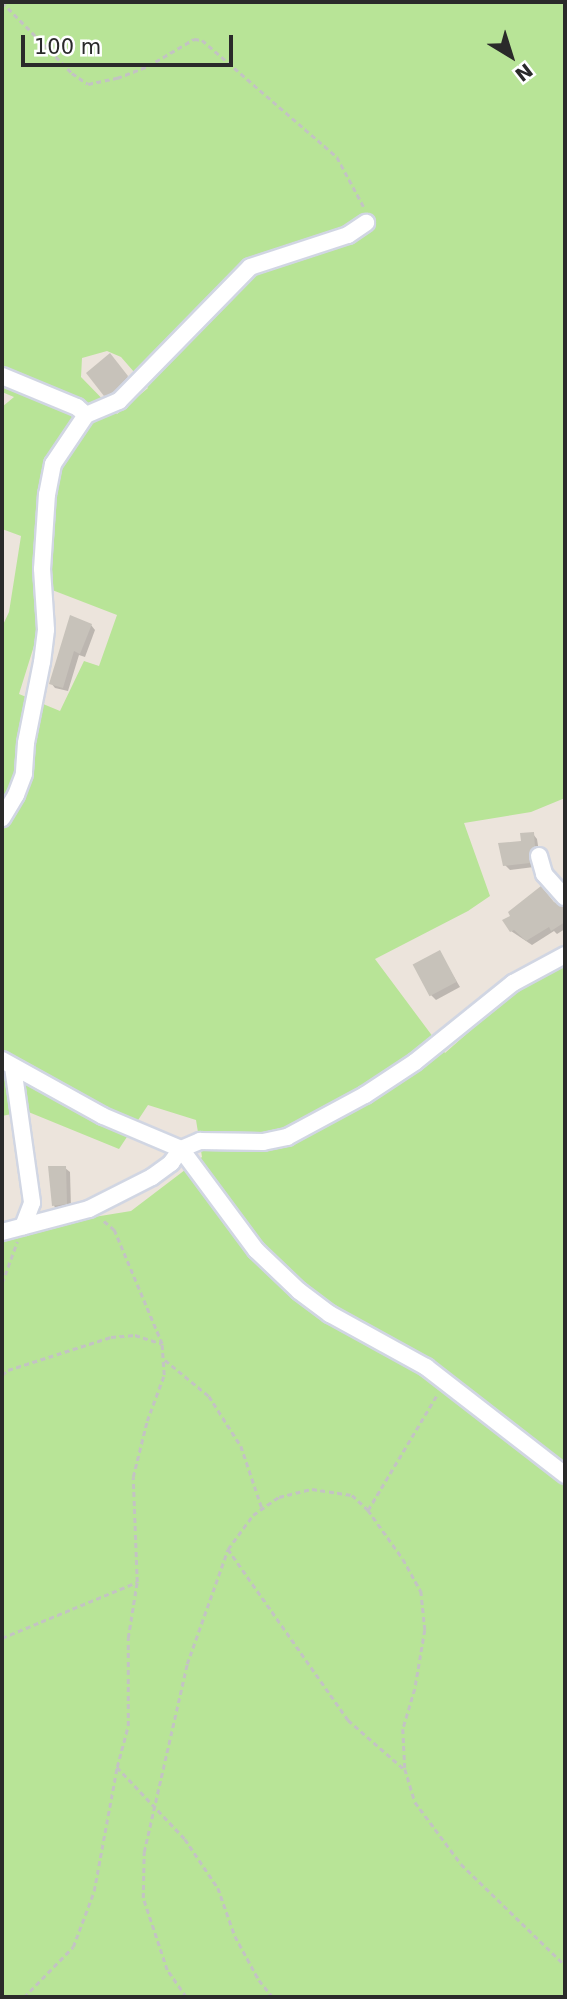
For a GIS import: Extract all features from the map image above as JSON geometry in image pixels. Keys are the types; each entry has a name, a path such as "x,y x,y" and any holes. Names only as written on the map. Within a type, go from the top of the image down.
{"street":[{"path":"2,818 16,795 24,774 26,743 42,662 46,630 42,569 47,494 53,464 86,415 119,401 250,267 348,234 366,223"},
{"path":"2,376 77,407 86,415"},
{"path":"539,856 544,874 565,897"},
{"path":"2,1232 89,1209 152,1177 171,1163 181,1149 200,1141 263,1143 287,1137 365,1095 415,1062 513,983 565,955"},
{"path":"7,1064 103,1116 181,1149 256,1250 299,1291 330,1314 379,1339 445,1381 565,1475"},
{"path":"7,1064 32,1203 23,1226"}],"path":[{"path":"2,2 72,74 88,84 117,78 148,66 194,39 202,40 337,157 365,204 366,223"},
{"path":"24,1997 74,1947 94,1891 117,1767 128,1726 128,1638 137,1583 133,1478 164,1375 162,1344 114,1230 89,1209"},
{"path":"2,1283 23,1226"},
{"path":"2,1375 8,1370 111,1337 135,1335 162,1344"},
{"path":"165,1360 209,1396 241,1446 263,1509"},
{"path":"368,1510 445,1381"},
{"path":"186,1997 167,1969 143,1898 144,1852 187,1664 228,1549 253,1516 279,1497 312,1489 352,1495 368,1510 403,1559 421,1591 425,1630 415,1689 403,1729 405,1769 415,1802 461,1864 565,1965"},
{"path":"228,1549 348,1720 405,1769"},
{"path":"2,1638 137,1583"},
{"path":"117,1767 185,1839 218,1888 234,1936 259,1980 273,1997"}],"green space":[{"path":"2,2 565,2 565,798 531,812 464,823 490,896 468,911 375,959 445,1053 515,991 536,976 565,964 565,1997 2,1997 2,1239 5,1241 88,1218 131,1211 202,1157 196,1120 148,1105 119,1149 26,1111 2,1116 2,627 9,612 21,536 2,529 2,407 14,397 2,392","holes":["107,351 121,357 148,388 117,414 81,377 82,358","34,583 117,615 99,666 84,661 60,711 19,694 38,633"]}],"building":[{"path":"110,353 128,376 113,392 104,396 86,373"},
{"path":"70,615 92,624 80,654 74,651 63,688 49,684"},
{"path":"534,832 535,847 529,853 530,863 503,866 498,843 521,841 520,833"},
{"path":"541,886 554,902 565,907 565,922 551,931 549,927 526,941 514,930 510,932 502,920 510,916 508,912"},
{"path":"440,950 457,982 430,996 413,965"},
{"path":"48,1166 66,1166 67,1204 52,1206"}]}
